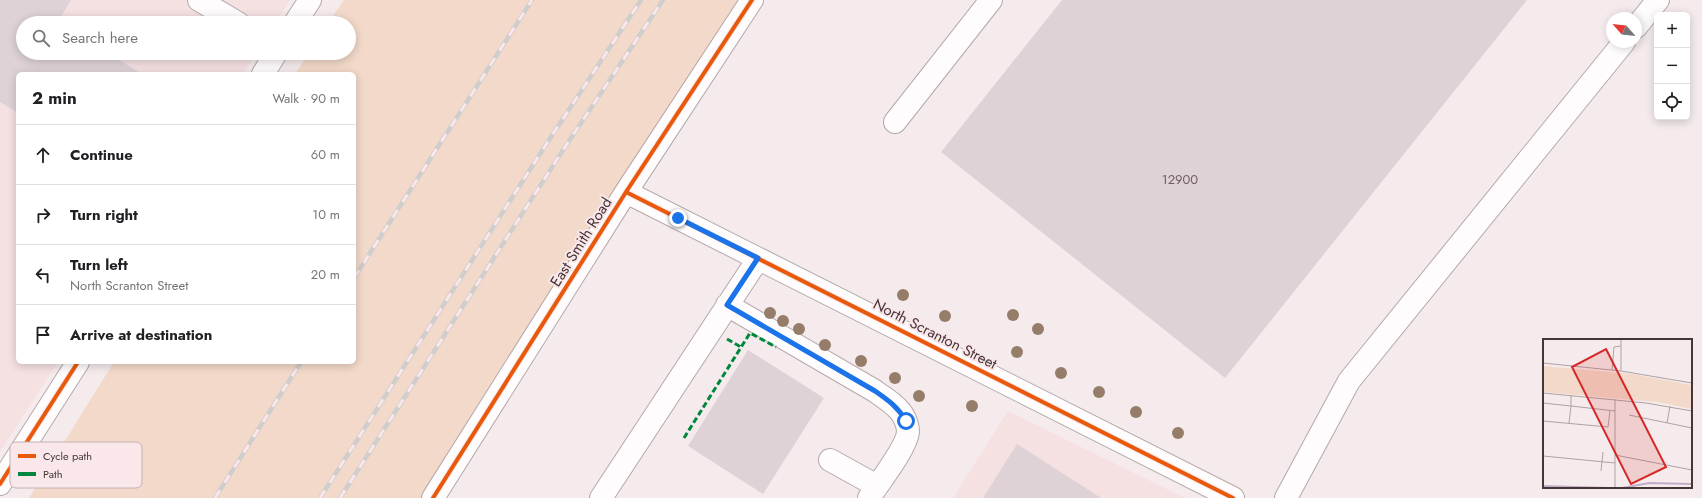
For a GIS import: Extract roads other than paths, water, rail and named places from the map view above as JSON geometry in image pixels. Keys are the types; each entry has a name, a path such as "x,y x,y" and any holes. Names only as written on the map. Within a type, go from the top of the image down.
{"street":[{"path":"199,0 226,16"},
{"path":"300,16 310,0"},
{"name":"East Smith Road","path":"433,498 626,192 752,0"},
{"path":"894,122 991,0"},
{"path":"1642,20 1658,0"},
{"path":"1286,498 1349,381 1619,48"},
{"path":"264,72 272,60"},
{"name":"North Scranton Street","path":"626,192 1233,498"},
{"path":"601,498 758,258"},
{"path":"727,305 892,402 906,421 908,432 902,448 873,492 830,460"},
{"path":"27,442 77,364"},
{"path":"0,484 10,468"}],"railway":[{"path":"356,275 532,0"},
{"path":"320,498 547,143 641,0"},
{"path":"340,498 565,147 663,0"},
{"path":"215,498 300,364"}]}
